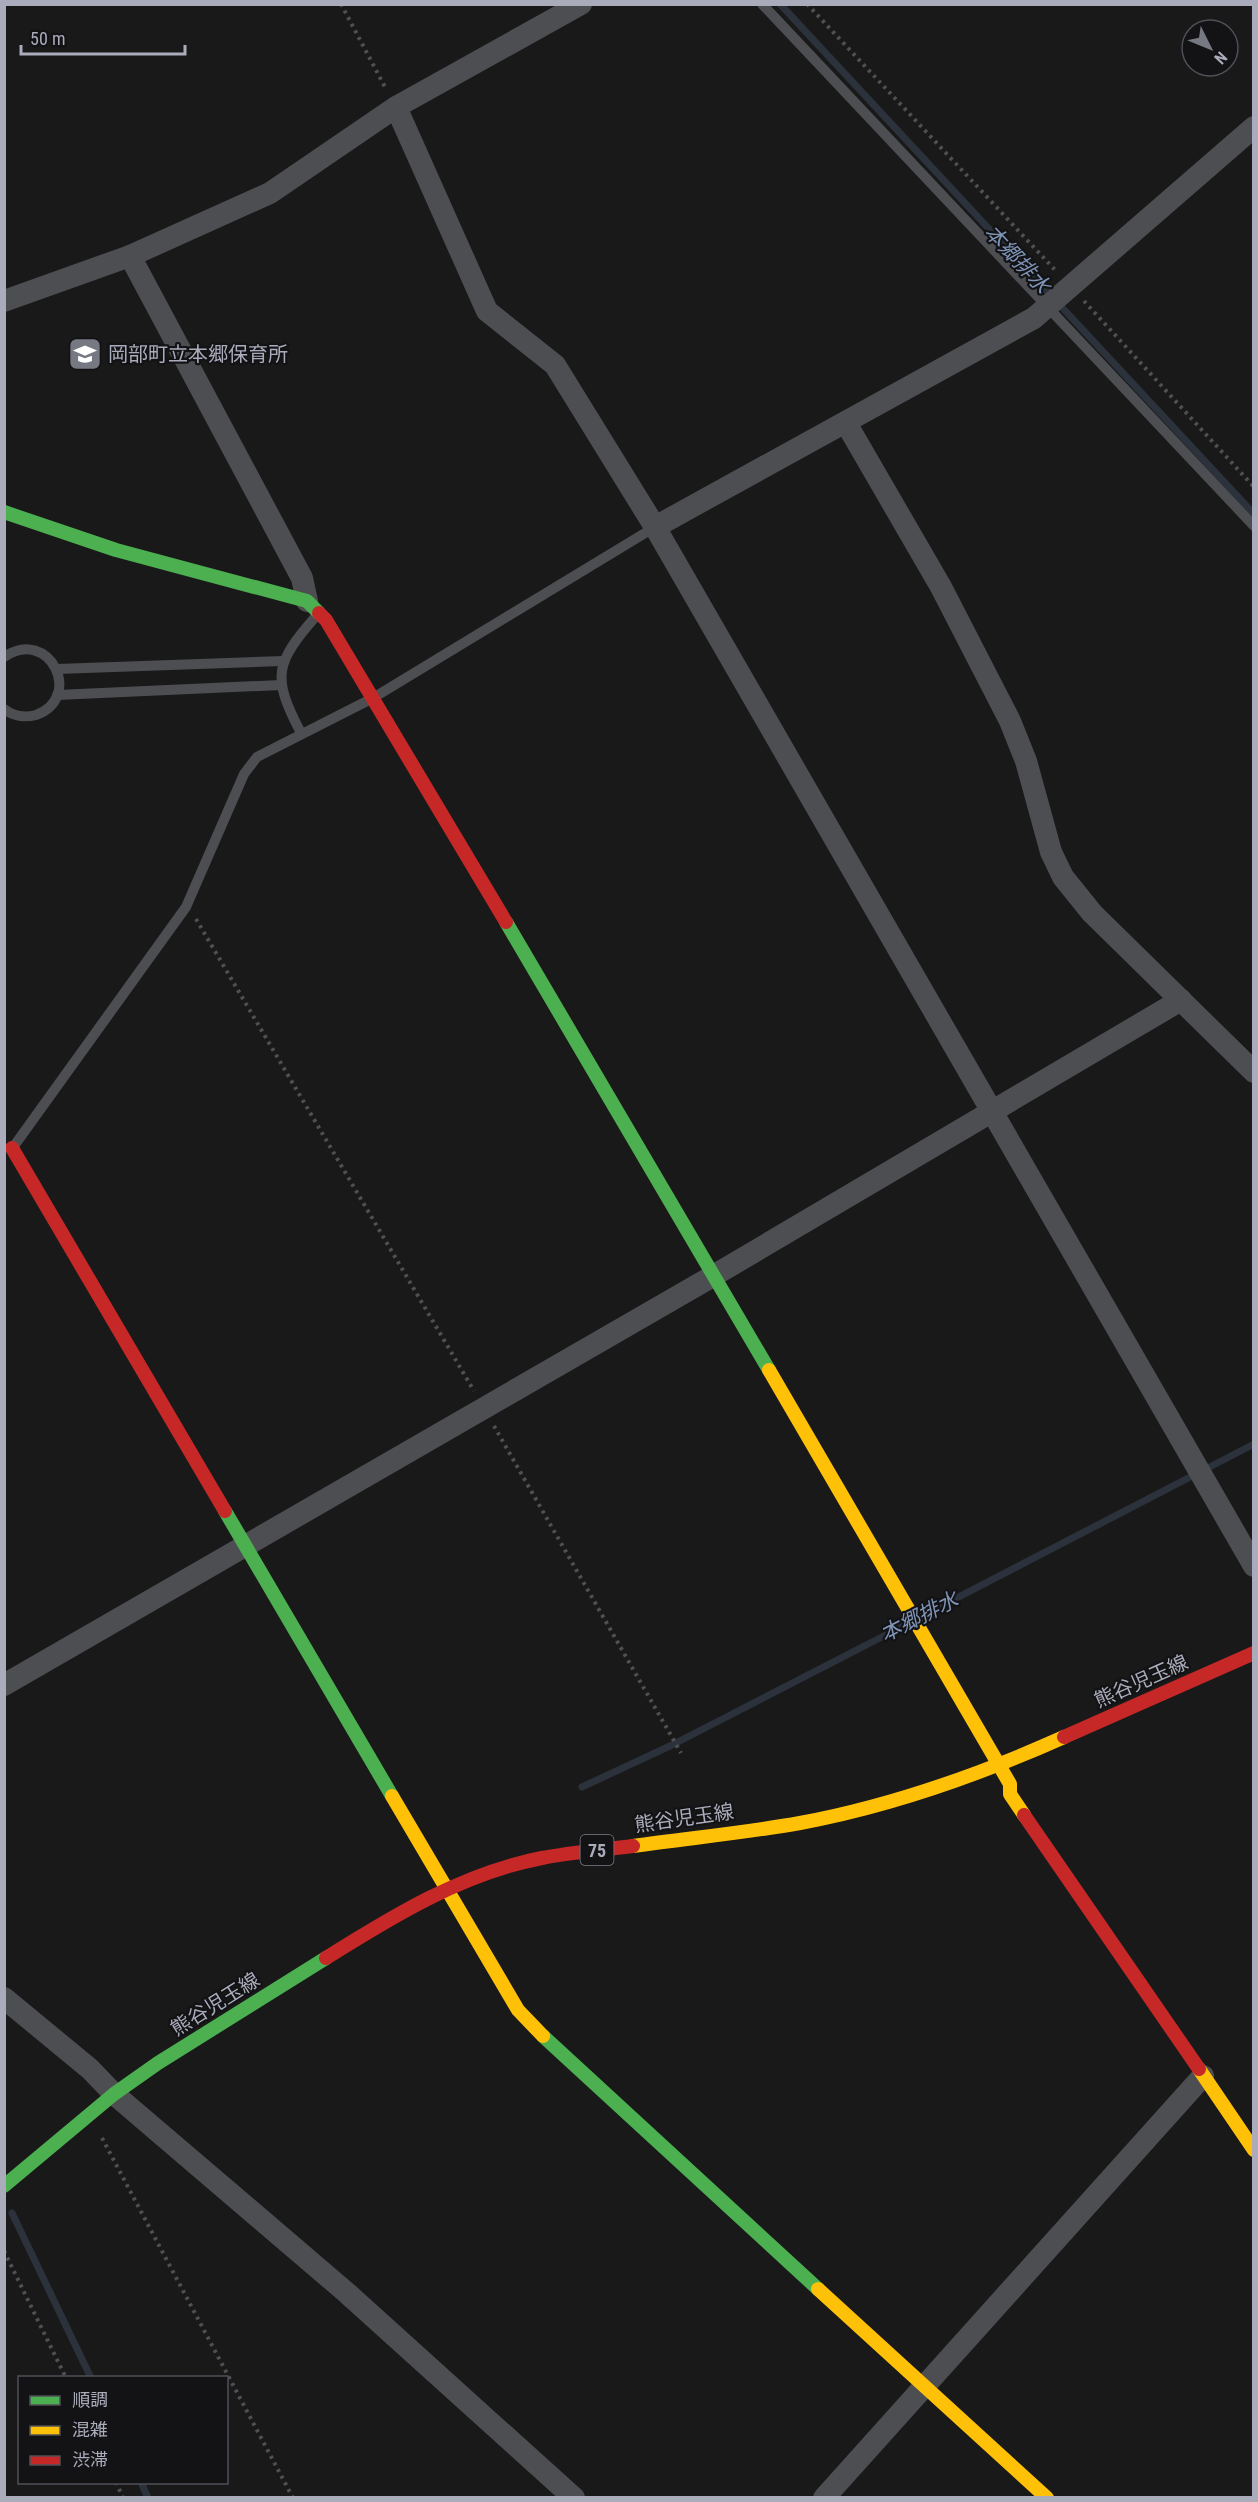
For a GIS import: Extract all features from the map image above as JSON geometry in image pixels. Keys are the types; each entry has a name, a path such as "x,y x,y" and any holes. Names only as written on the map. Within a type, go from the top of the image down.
{"street":[{"path":"4,301 130,256 270,193 396,107 581,4"},
{"path":"396,107 487,311 555,365 655,527 1254,1566"},
{"path":"655,527 1034,318 1254,127"},
{"path":"130,256 302,578 313,607 326,620 591,1064 1010,1784 1010,1794 1254,2150"},
{"path":"846,423 941,587 1010,721 1026,761 1051,852 1063,877 1092,913 1254,1071"},
{"path":"4,512 116,550 313,607"},
{"path":"4,1685 713,1276 1181,1000"},
{"path":"8,1151 518,2010 528,2023 1047,2498"},
{"name":"熊谷児玉線","path":"4,2186 89,2113 208,2030 382,1923 446,1889 496,1870 541,1858 800,1822 871,1808 923,1793 999,1766 1254,1653"},
{"path":"4,1998 90,2069 114,2094 348,2294 574,2498"},
{"path":"824,2498 1203,2076"}],"lane":[{"path":"762,4 1254,526"},
{"path":"8,1151 186,907 244,774 257,757 373,698 655,527"},
{"path":"302,733 290,713 281,685 281,669 291,645 313,607"},
{"path":"4,657 23,649 34,650 45,655 57,669 60,684 51,705 32,716 6,714"},
{"path":"57,669 284,662"},
{"path":"57,695 281,685"}],"path":[{"path":"341,4 396,107"},
{"path":"807,4 1254,487"},
{"path":"186,907 203,927 681,1753"},
{"path":"89,2113 294,2498"},
{"path":"4,2251 65,2376"},
{"path":"117,2484 123,2498"}],"waterway":[{"name":"本郷排水","path":"780,4 1254,514"},
{"name":"本郷排水","path":"922,1616 1254,1444"},
{"name":"本郷排水","path":"582,1787 672,1745 907,1624"},
{"path":"12,2213 90,2376"},
{"path":"142,2484 148,2498"}],"traffic: fast":[{"path":"4,512 116,550 307,601 319,613"},
{"path":"506,922 769,1370"},
{"path":"225,1511 392,1796"},
{"path":"4,2186 114,2094 158,2063 326,1958"},
{"path":"543,2036 818,2289"}],"traffic: slow":[{"path":"769,1370 1010,1784 1010,1794 1024,1815"},
{"path":"633,1846 779,1827 868,1808 935,1788 1064,1737"},
{"path":"392,1796 518,2010 543,2036"},
{"path":"1199,2069 1254,2150"},
{"path":"818,2289 1047,2498"}],"traffic: jam":[{"path":"319,613 326,620 506,922"},
{"path":"12,1148 225,1511"},
{"path":"1064,1737 1254,1653"},
{"path":"1024,1815 1199,2069"},
{"path":"326,1958 403,1912 484,1874 542,1858 633,1846"}],"place":[{"name":"岡部町立本郷保育所","path":"85,354"}]}
